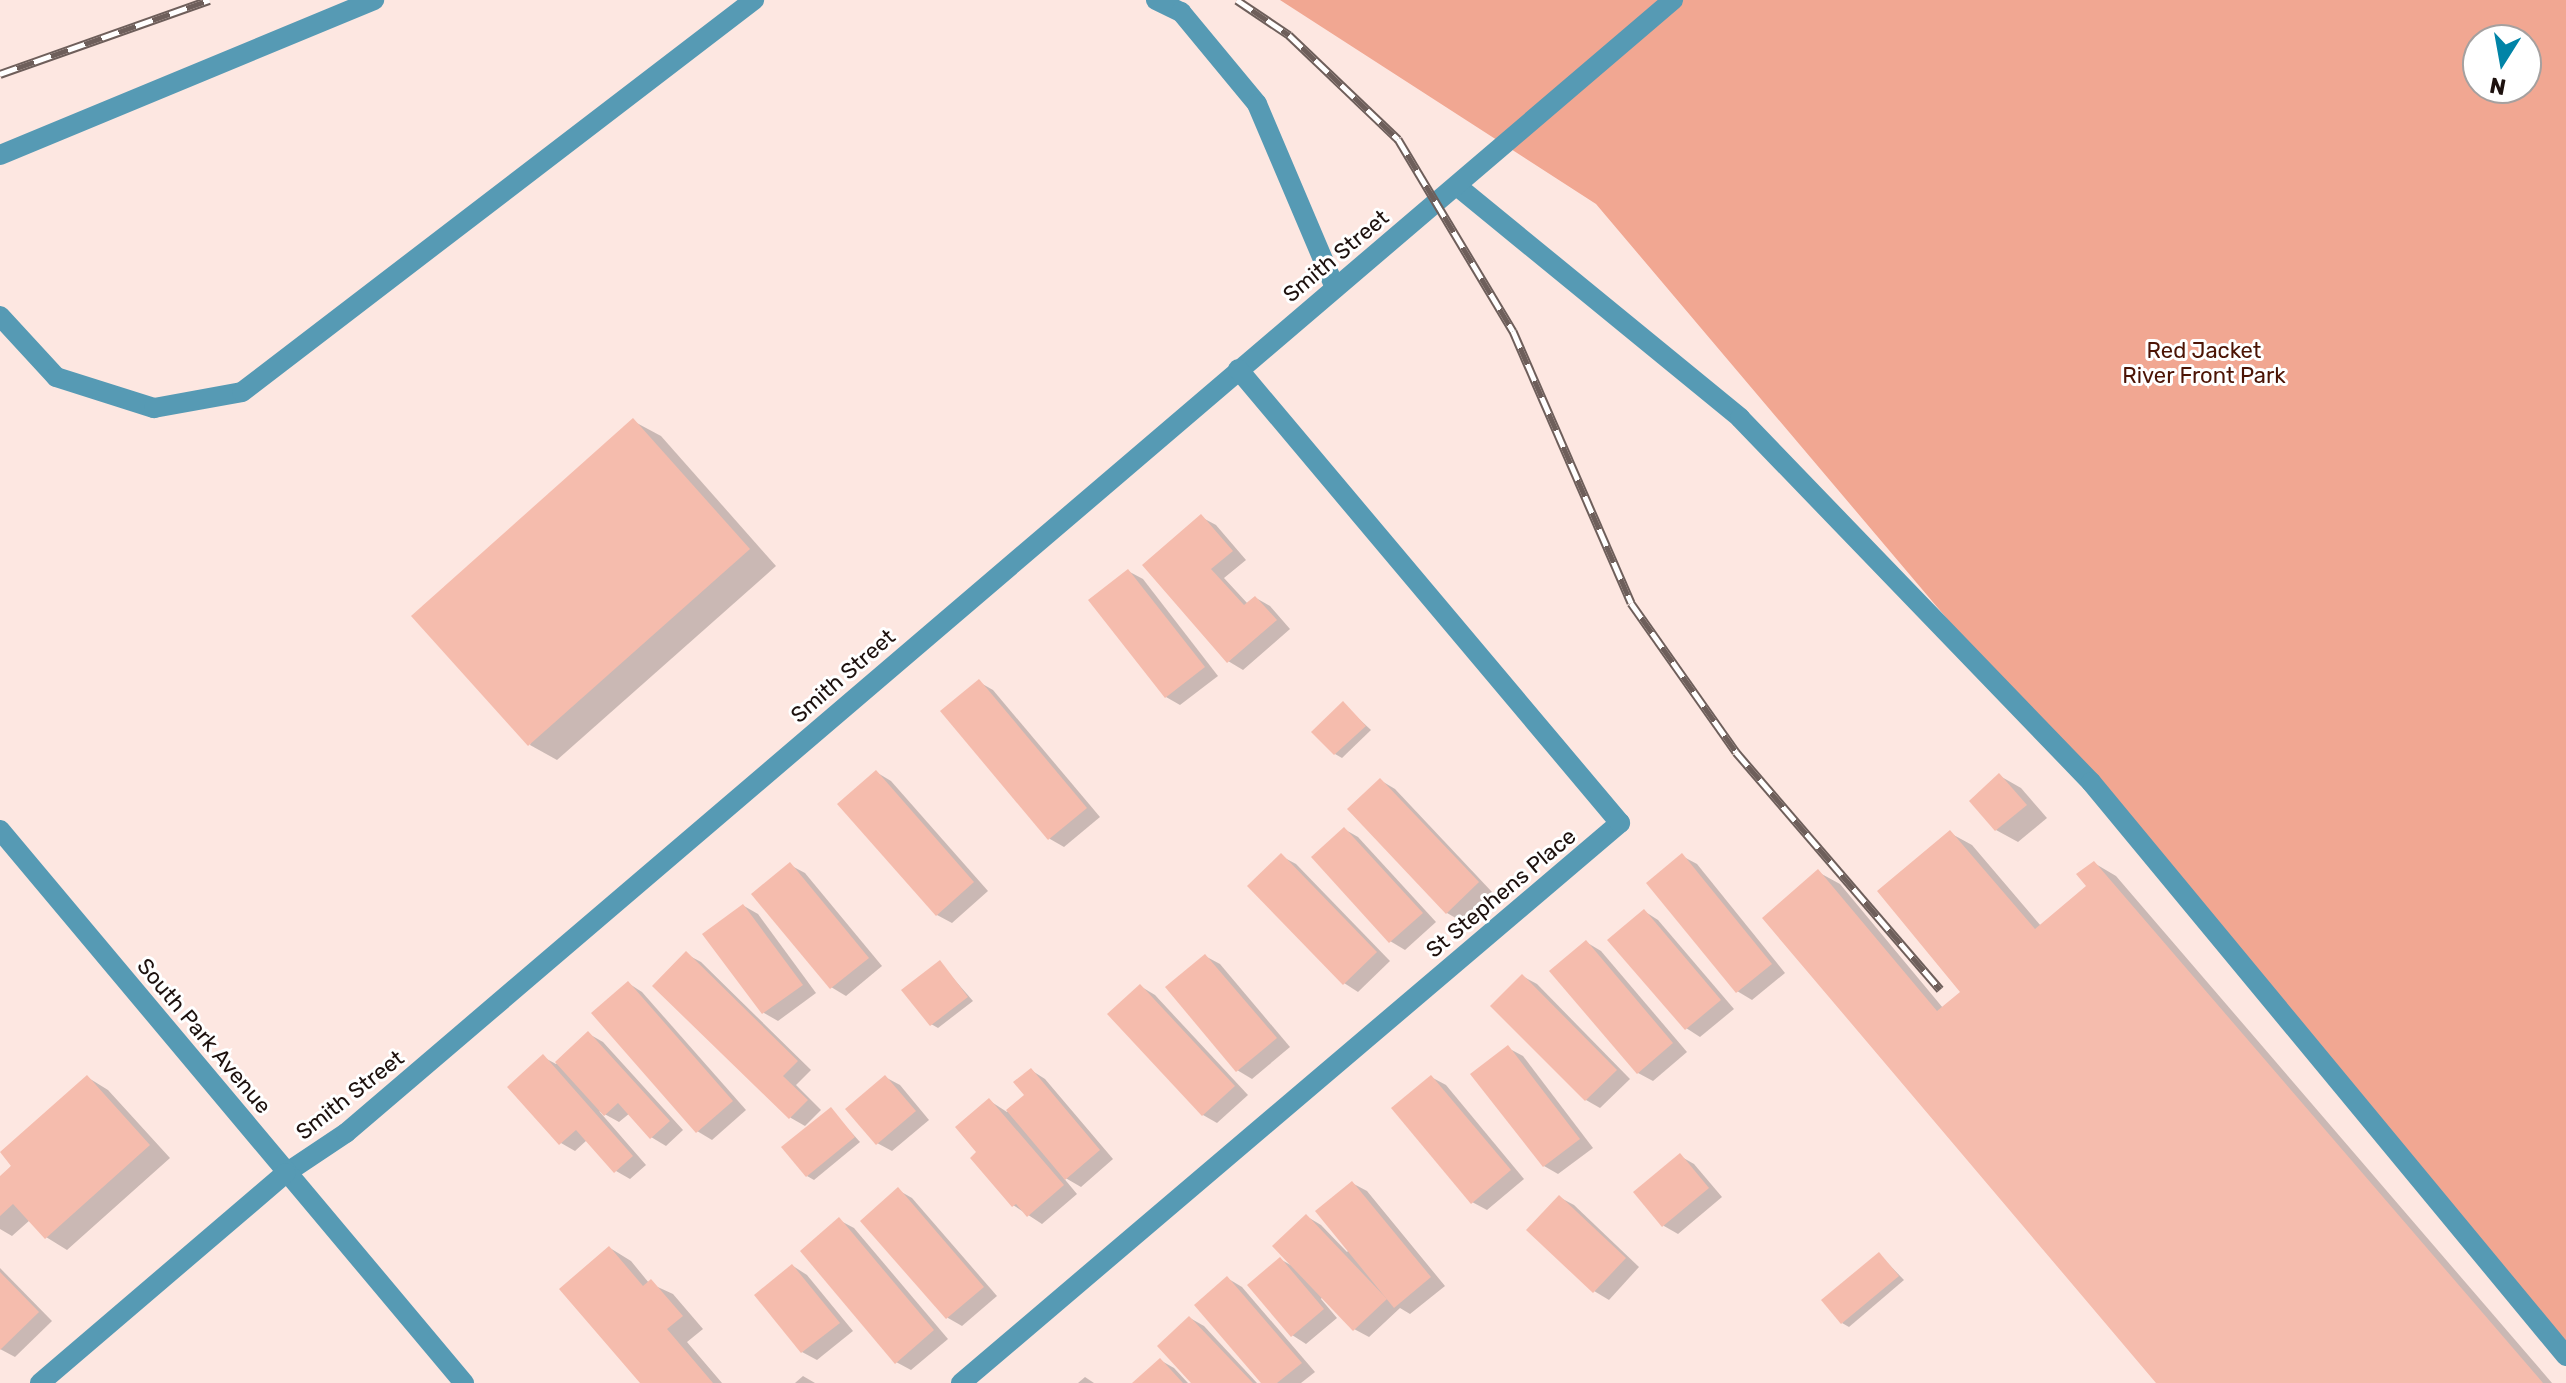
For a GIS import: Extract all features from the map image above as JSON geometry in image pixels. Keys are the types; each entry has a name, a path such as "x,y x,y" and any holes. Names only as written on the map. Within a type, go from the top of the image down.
{"street":[{"path":"0,155 374,0"},
{"path":"0,316 56,377 154,408 242,392 754,0"},
{"path":"1156,0 1181,12 1257,104 1335,288"},
{"name":"Smith Street","path":"40,1383 286,1173 346,1133 1673,0"},
{"path":"1457,186 1740,418 2091,782 2566,1356"},
{"name":"St Stephens Place","path":"961,1383 1620,823 1238,369"},
{"name":"South Park Avenue","path":"0,830 464,1383"}],"green space":[{"name":"Red Jacket River Front Park","path":"1280,0 2566,0 2566,1350 1596,204"}],"building":[{"path":"633,418 750,549 528,746 411,616"},
{"path":"1201,514 1233,551 1211,569 1244,605 1255,596 1277,620 1227,663 1142,565"},
{"path":"1128,569 1205,667 1165,698 1088,600"},
{"path":"979,679 1087,808 1048,840 940,711"},
{"path":"1343,701 1366,726 1334,755 1311,732"},
{"path":"876,770 974,882 936,916 837,804"},
{"path":"1999,773 2027,805 1995,831 1969,801"},
{"path":"1380,778 1479,882 1446,914 1347,809"},
{"path":"1344,827 1423,913 1389,943 1311,857"},
{"path":"1950,830 2035,929 2086,886 2076,874 2094,861 2543,1383 2156,1383 1762,918 1818,869 1937,1011 1960,992 1877,891"},
{"path":"1281,853 1377,952 1343,985 1247,886"},
{"path":"1682,853 1772,964 1736,993 1646,883"},
{"path":"790,862 869,958 830,989 751,894"},
{"path":"743,904 803,985 762,1014 702,934"},
{"path":"1644,909 1721,1000 1685,1030 1607,940"},
{"path":"1586,940 1673,1043 1637,1074 1549,971"},
{"path":"686,951 798,1061 783,1076 808,1100 789,1119 652,986"},
{"path":"1205,954 1277,1038 1236,1072 1165,987"},
{"path":"940,960 968,997 930,1026 901,990"},
{"path":"1522,974 1617,1070 1585,1101 1490,1006"},
{"path":"628,981 733,1101 696,1133 591,1013"},
{"path":"1140,984 1235,1086 1202,1116 1107,1014"},
{"path":"588,1031 670,1121 650,1139 618,1103 604,1116 555,1062"},
{"path":"1508,1045 1580,1139 1543,1167 1470,1074"},
{"path":"543,1054 633,1156 614,1173 576,1130 559,1145 507,1087"},
{"path":"1031,1068 1100,1150 1065,1180 1006,1110 1024,1095 1013,1082"},
{"path":"87,1075 150,1145 45,1239 13,1204 0,1216 0,1176 11,1166 0,1152"},
{"path":"885,1075 916,1111 876,1145 845,1109"},
{"path":"1431,1075 1511,1170 1471,1204 1391,1108"},
{"path":"989,1098 1064,1185 1027,1217 1016,1204 1012,1207 970,1158 976,1152 955,1127"},
{"path":"831,1107 855,1137 806,1177 781,1147"},
{"path":"1680,1153 1709,1188 1662,1227 1633,1192"},
{"path":"1352,1181 1431,1277 1394,1308 1315,1211"},
{"path":"898,1187 984,1287 946,1319 860,1221"},
{"path":"1559,1195 1626,1258 1593,1293 1526,1230"},
{"path":"1306,1214 1387,1299 1353,1331 1272,1246"},
{"path":"839,1217 934,1330 895,1364 800,1251"},
{"path":"609,1246 643,1286 651,1279 683,1316 667,1329 713,1383 640,1383 559,1289"},
{"path":"1879,1252 1899,1276 1841,1324 1821,1300"},
{"path":"1280,1257 1324,1309 1291,1337 1247,1285"},
{"path":"792,1264 840,1323 801,1353 754,1295"},
{"path":"0,1272 39,1312 0,1350"},
{"path":"1227,1276 1302,1363 1277,1383 1261,1383 1194,1305"},
{"path":"1189,1316 1253,1383 1191,1383 1157,1346"},
{"path":"1160,1358 1183,1383 1132,1383"}],"railway":[{"path":"0,74 209,0"},
{"path":"1237,0 1289,35 1398,139 1513,331 1631,603 1736,752 1940,989"}]}
